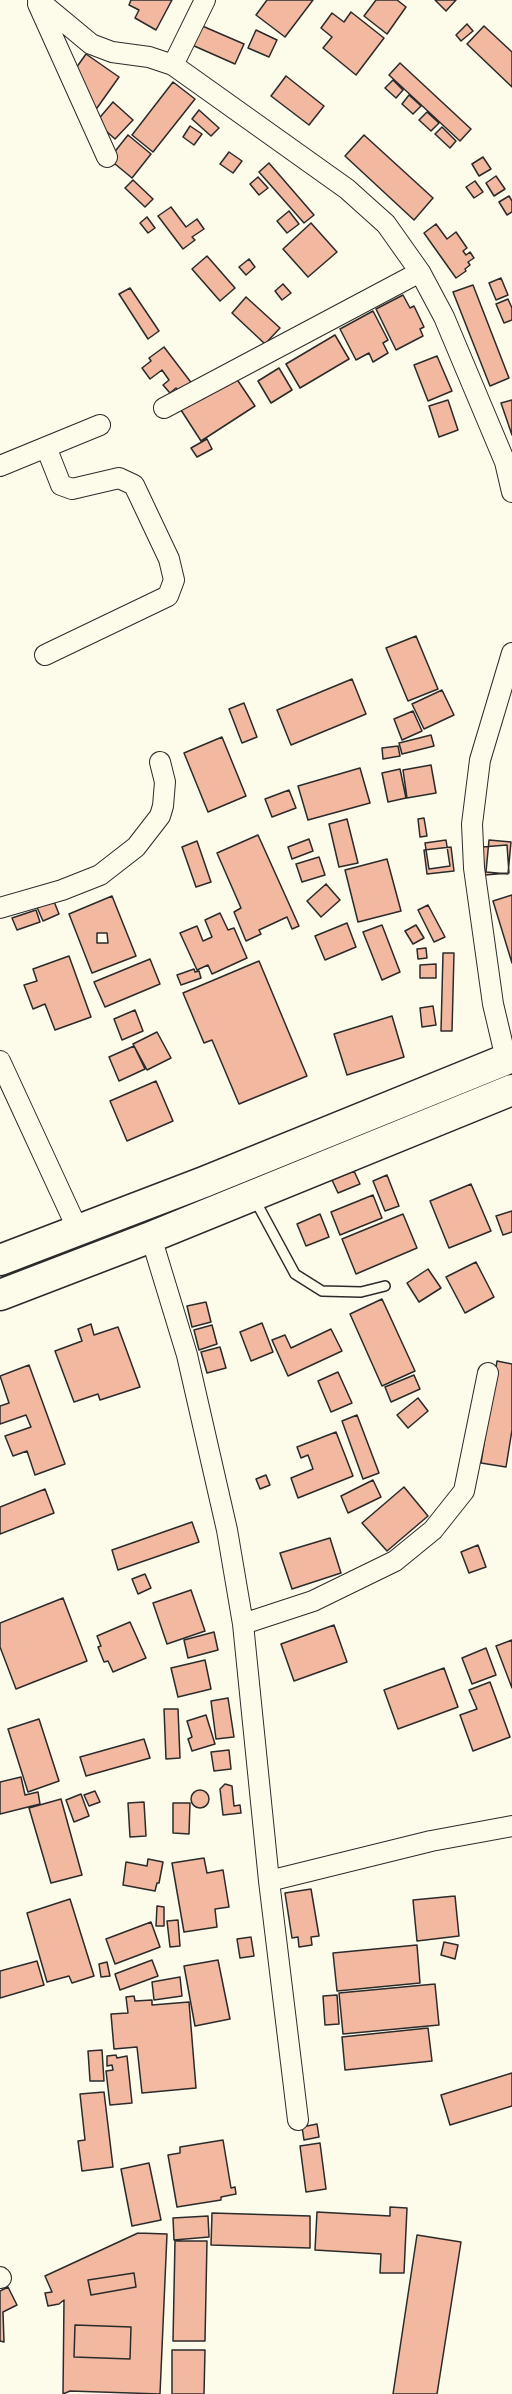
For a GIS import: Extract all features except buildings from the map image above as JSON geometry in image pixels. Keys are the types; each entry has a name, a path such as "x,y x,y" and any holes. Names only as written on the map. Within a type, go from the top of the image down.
{"main road":[{"path":"0,1259 271,1155 509,1058"},
{"path":"0,1295 151,1237 512,1090"},
{"path":"271,1155 282,1183"},
{"path":"69,1234 72,1267"}],"street":[{"path":"37,0 90,44 112,51 149,57 173,65 347,189 386,224 420,272 444,317 505,462 512,492"},
{"path":"37,0 107,157"},
{"path":"173,65 205,0"},
{"path":"164,408 420,272"},
{"path":"0,466 100,425"},
{"path":"45,655 168,596 174,580 169,560 134,485 119,478 72,489 61,485 46,447"},
{"path":"509,1058 493,1004 474,868 472,824 480,760 512,653"},
{"path":"0,908 62,890 100,875 136,847 160,816 163,806 165,782 160,762"},
{"path":"0,1061 69,1234"},
{"path":"151,1237 188,1355 227,1530 243,1624 269,1881 298,2120"},
{"path":"243,1624 313,1601 395,1561 433,1530 464,1491 488,1373"},
{"path":"269,1881 431,1841 512,1826"}],"lane":[{"path":"252,1195 296,1274 322,1292 362,1292 385,1286"}]}
